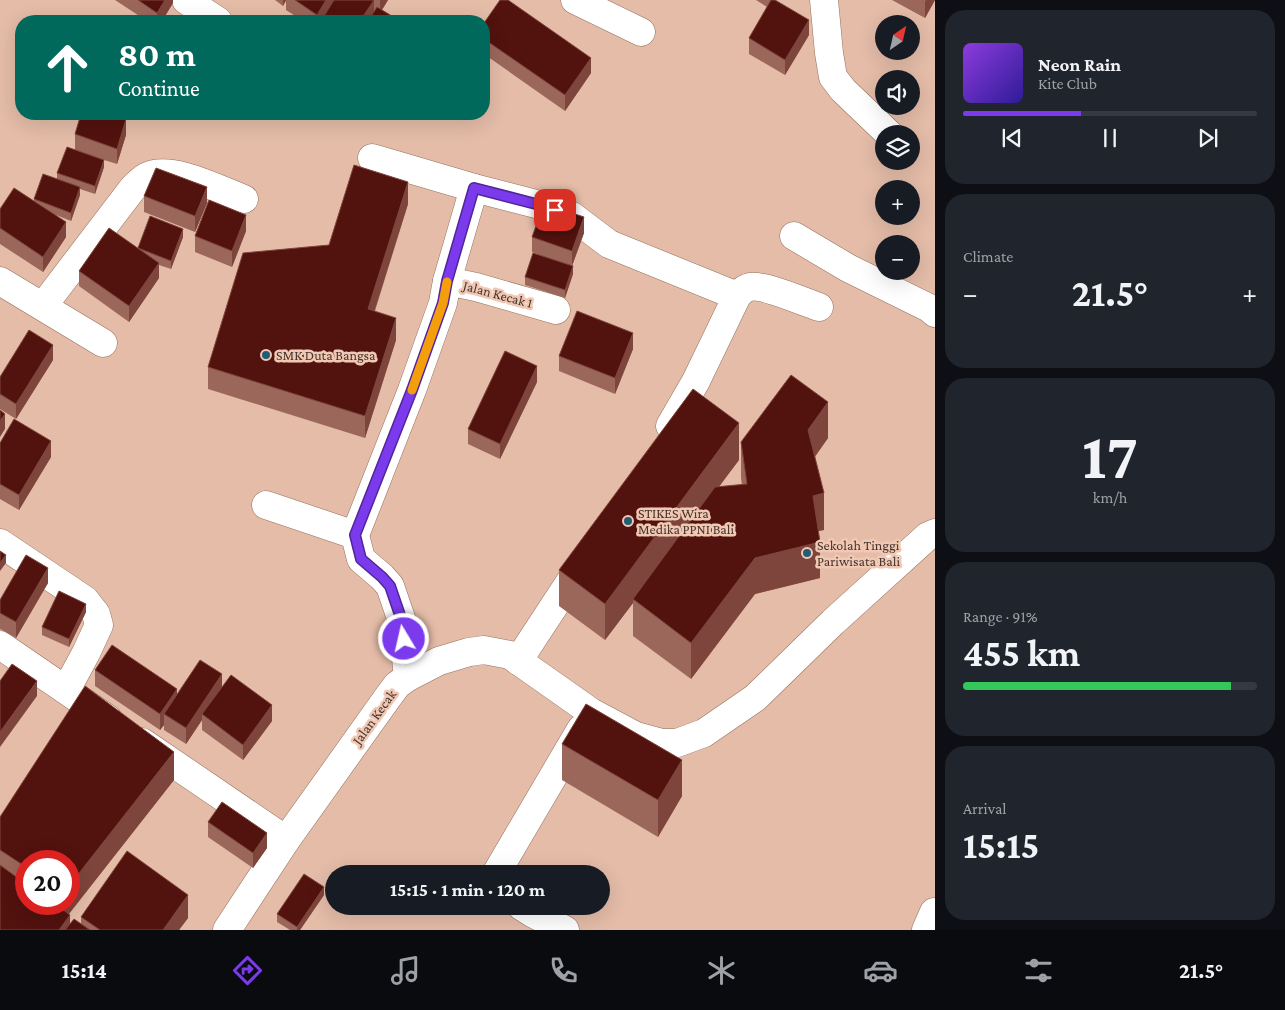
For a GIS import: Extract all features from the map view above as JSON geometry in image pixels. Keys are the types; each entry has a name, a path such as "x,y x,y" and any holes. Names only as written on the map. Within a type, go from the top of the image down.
{"street":[{"path":"186,0 209,15"},
{"path":"575,0 641,32"},
{"path":"824,0 833,77 843,90 880,125"},
{"path":"372,158 572,216 609,244 737,296"},
{"path":"43,306 133,188 147,176 164,173 174,174 244,199"},
{"path":"447,281 474,188"},
{"path":"794,236 848,268 929,308 935,313"},
{"path":"0,281 103,343"},
{"name":"Jalan Kecak 1","path":"355,535 412,390 443,303 447,281 476,287 556,310"},
{"path":"659,444 696,381 737,296 747,287 764,288 819,308"},
{"path":"266,506 355,535 361,559 390,586 402,621 408,677"},
{"name":"Jalan Kecak","path":"227,930 286,840 397,685 408,677 439,661 469,652 484,650 510,656 591,712 636,736 662,743 677,743 704,732 755,698 833,622 928,536 935,533"},
{"path":"0,543 85,600 96,614 98,625 86,653 66,690"},
{"path":"518,660 594,544"},
{"path":"0,645 286,840"},
{"path":"501,865 591,712"},
{"path":"536,915 565,930"}],"building":[{"path":"138,0 165,0 157,13"},
{"path":"295,0 326,0 317,15"},
{"path":"334,0 374,0 364,15 325,15"},
{"path":"500,0 508,0 591,58 565,95 490,43 490,15"},
{"path":"771,0 775,0 809,20 785,60 749,38"},
{"path":"377,7 390,15 372,15"},
{"path":"79,120 126,120 117,149 75,134"},
{"path":"67,147 104,160 95,186 57,173"},
{"path":"354,165 408,182 368,309 396,318 365,416 208,367 243,253 329,245"},
{"path":"156,168 207,187 195,216 144,196"},
{"path":"43,174 80,187 71,213 34,199"},
{"path":"14,188 66,222 43,257 0,228 0,209"},
{"path":"209,200 246,215 232,251 195,236"},
{"path":"544,204 584,217 572,251 532,237"},
{"path":"150,216 183,229 171,261 138,248"},
{"path":"109,228 159,263 129,306 79,271"},
{"path":"533,253 573,266 565,290 525,277"},
{"path":"577,311 633,333 615,378 559,356"},
{"path":"29,330 53,345 16,404 0,394 0,377"},
{"path":"505,351 537,366 500,444 468,429"},
{"path":"791,375 828,402 808,430 824,493 813,496 820,542 755,558 691,643 633,599 715,487 747,484 741,442"},
{"path":"693,389 739,423 605,604 559,570"},
{"path":"0,410 5,414 0,421"},
{"path":"14,419 51,441 19,495 0,484 0,443"},
{"path":"0,551 6,555 0,563"},
{"path":"26,555 48,568 16,622 0,613 0,600"},
{"path":"59,591 86,604 69,639 42,627"},
{"path":"112,645 177,689 160,714 95,670"},
{"path":"200,660 222,674 186,728 164,714"},
{"path":"12,664 37,681 0,732 0,681"},
{"path":"231,675 272,705 243,745 202,714"},
{"path":"85,686 174,752 80,872 80,850 15,850 15,860 0,850 0,817"},
{"path":"586,704 682,760 658,800 562,744"},
{"path":"222,802 267,833 253,853 208,822"},
{"path":"127,851 188,895 163,930 100,930 81,917"},
{"path":"0,865 15,876 15,915 70,915 59,930 0,930"},
{"path":"304,874 324,887 297,927 277,914"},
{"path":"74,919 90,930 65,930"}],"slow traffic":[{"path":"412,390 443,303 447,282"}],"place":[{"name":"SMK Duta Bangsa","path":"266,355"},
{"name":"STIKES Wira Medika PPNI Bali","path":"628,521"},
{"name":"Sekolah Tinggi Pariwisata Bali","path":"807,553"}],"route":[{"path":"404,639 402,621 390,586 361,559 355,535 412,390 443,303 447,281 474,188 555,210"}]}
